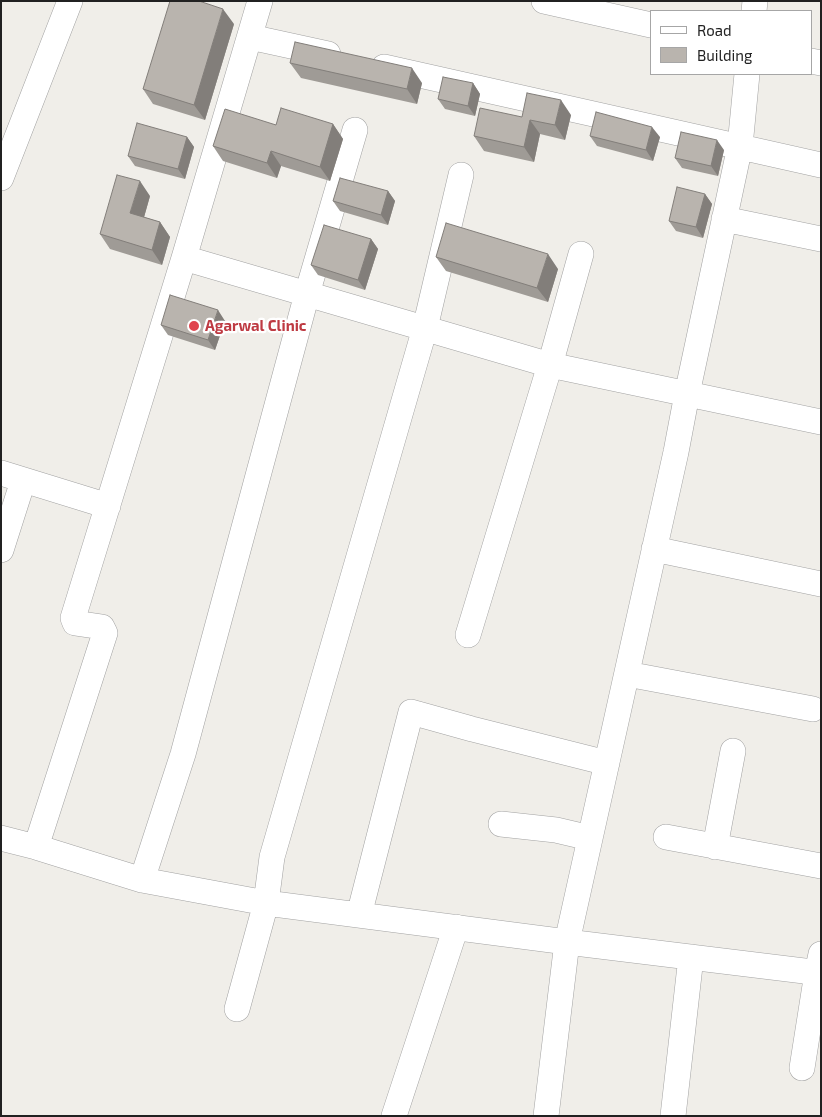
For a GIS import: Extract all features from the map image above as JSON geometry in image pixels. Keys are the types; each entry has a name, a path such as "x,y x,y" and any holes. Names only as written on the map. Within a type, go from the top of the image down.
{"street":[{"path":"1,178 70,1"},
{"path":"36,847 105,633 102,628 76,623 73,618 184,258 260,1"},
{"path":"544,1 650,25"},
{"path":"250,37 821,165"},
{"path":"546,1116 567,942 676,452 740,146 747,75"},
{"path":"142,880 184,754 307,294 355,130"},
{"path":"237,1009 266,903 272,857 424,328 462,175"},
{"path":"724,219 821,239"},
{"path":"468,635 550,365 581,254"},
{"path":"184,258 550,365 821,422"},
{"path":"1,550 12,477 108,506"},
{"path":"654,550 821,584"},
{"path":"626,674 813,709"},
{"path":"359,914 411,712 607,763"},
{"path":"715,846 733,751"},
{"path":"501,824 556,830 590,838"},
{"path":"666,837 821,866"},
{"path":"1,838 142,880 266,903 691,957 819,967 802,1068"},
{"path":"394,1116 456,927"},
{"path":"672,1116 691,957"}],"building":[{"path":"170,1 199,1 223,9 194,105 143,89"},
{"path":"295,42 412,68 407,89 290,63"},
{"path":"443,77 473,83 468,106 438,99"},
{"path":"527,93 561,100 555,125 530,120 524,147 474,136 480,108 522,117"},
{"path":"281,108 333,124 320,167 271,151 267,163 213,146 225,109 276,125"},
{"path":"596,112 652,127 646,150 590,136"},
{"path":"137,123 187,137 178,169 128,156"},
{"path":"681,132 717,140 711,166 675,158"},
{"path":"117,175 140,181 130,213 160,222 152,250 100,234"},
{"path":"340,178 388,191 381,215 333,201"},
{"path":"677,187 705,194 696,227 669,221"},
{"path":"446,223 548,254 537,288 436,257"},
{"path":"324,225 371,239 358,280 311,265"},
{"path":"170,295 218,310 208,340 161,325"}],"place":[{"name":"Agarwal Clinic","path":"194,326"}]}
